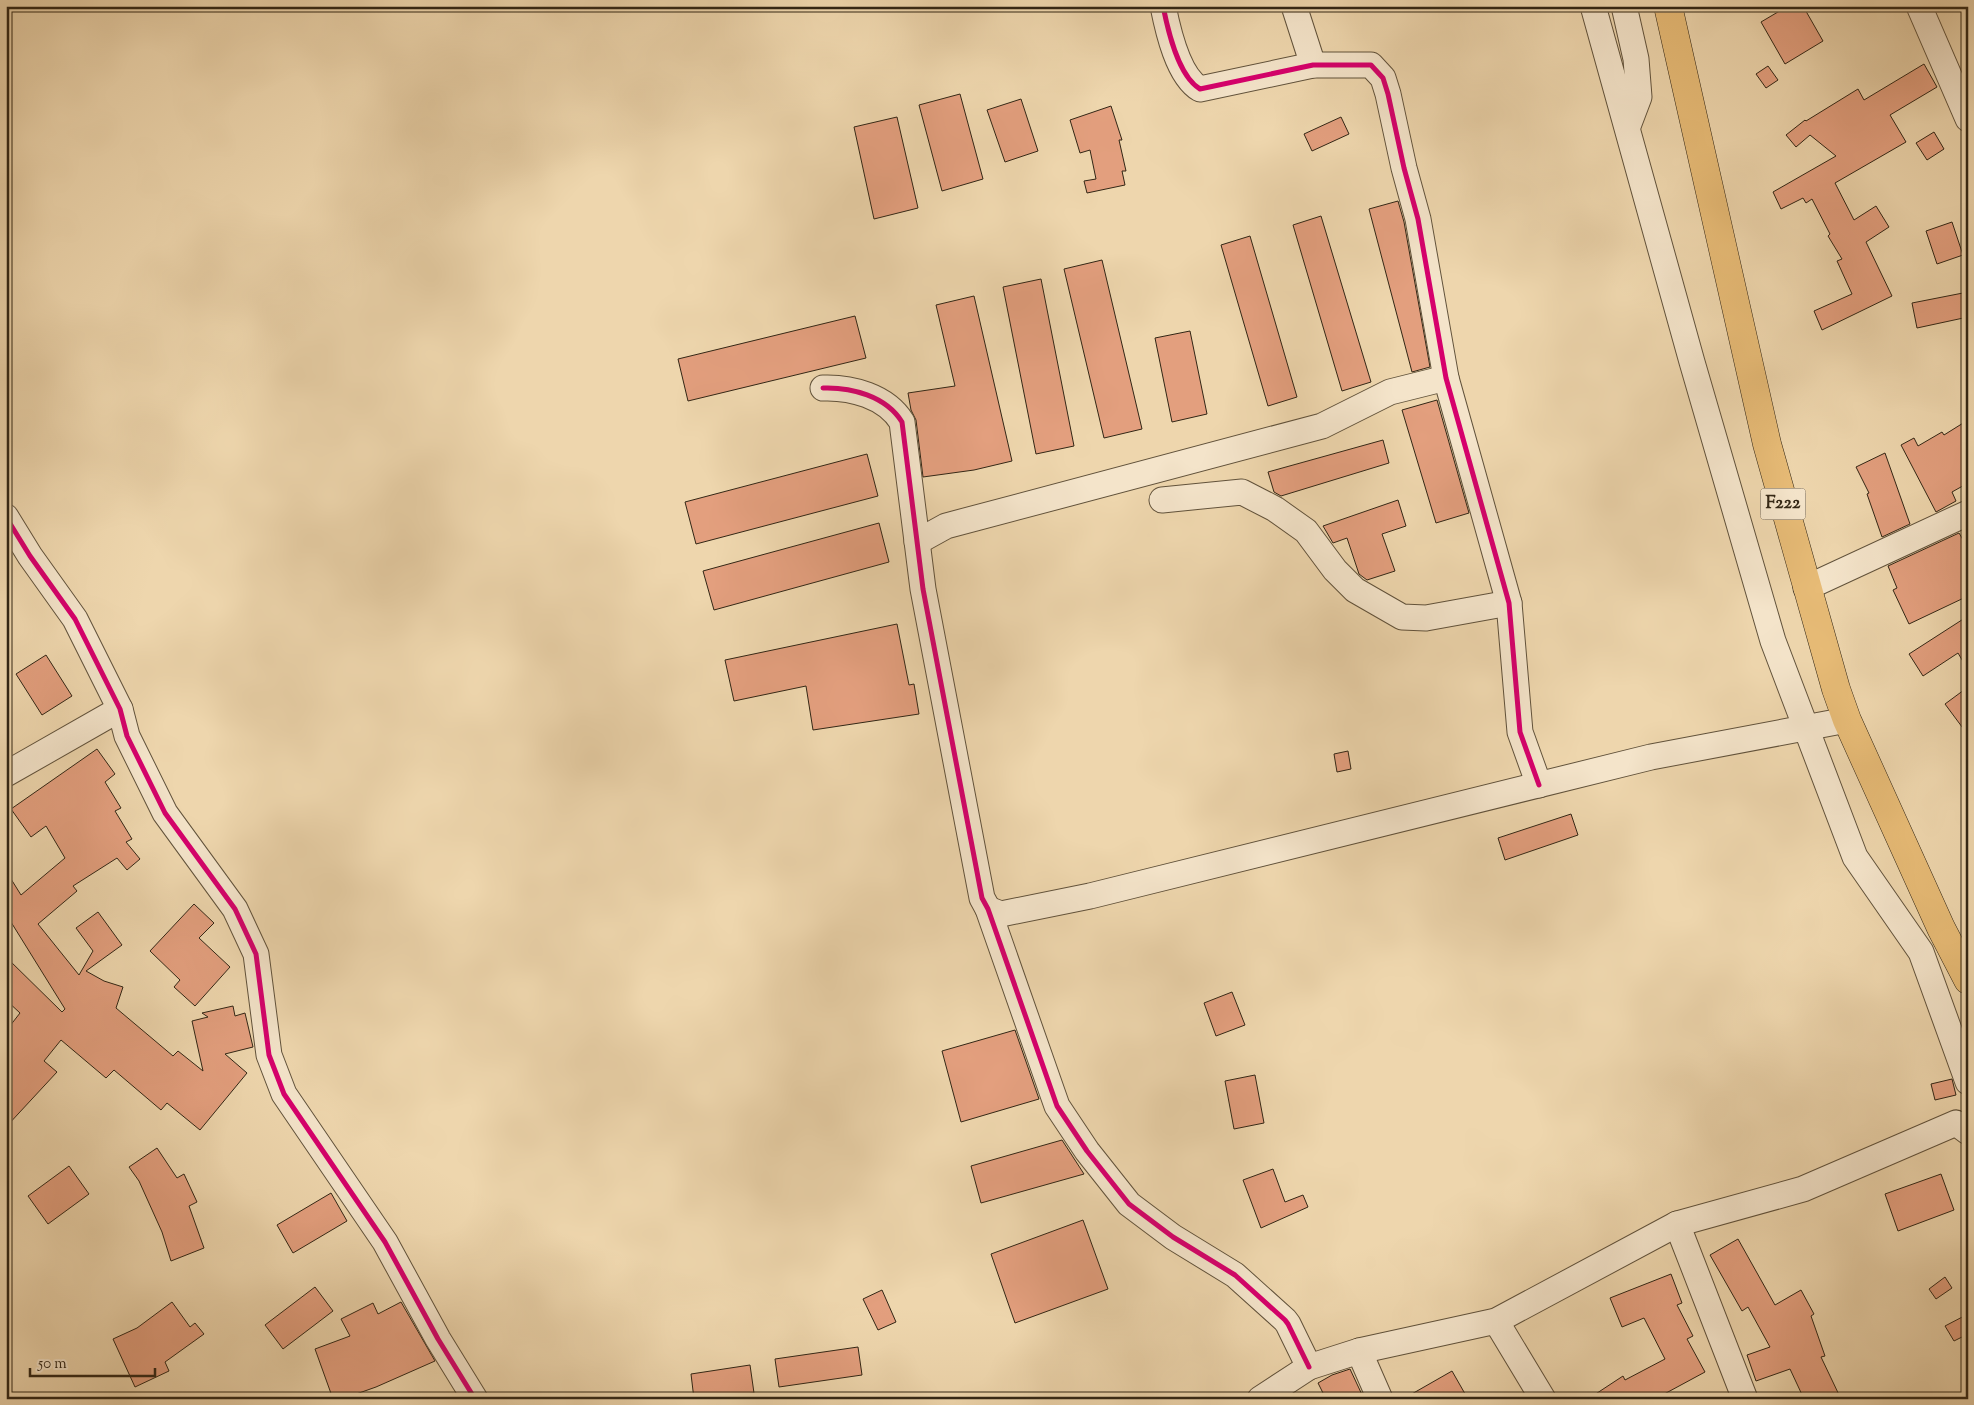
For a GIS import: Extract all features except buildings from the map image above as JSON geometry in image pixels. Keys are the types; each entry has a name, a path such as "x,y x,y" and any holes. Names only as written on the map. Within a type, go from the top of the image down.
{"main road":[{"name":"F222","path":"1668,6 1767,444 1806,588 1847,720 1941,928 1968,980"}],"street":[{"path":"1163,6 1181,68 1192,85 1200,89 1312,65 1371,65 1383,78 1418,219 1446,378 1509,603 1520,732 1539,785"},
{"path":"1294,6 1312,65"},
{"path":"1593,6 1598,29 1628,126 1689,352 1773,641 1854,857 1921,952 1968,1082"},
{"path":"1624,6 1636,60 1638,97 1628,126"},
{"path":"1919,6 1958,67 1968,119"},
{"path":"916,531 946,526 1314,428 1390,392 1446,378"},
{"path":"823,388 837,387 880,400 897,414 902,422 923,589 982,898 988,909 1057,1106 1087,1151 1129,1204 1173,1237 1235,1276 1288,1324 1309,1367"},
{"path":"1162,500 1242,492 1275,509 1306,531 1335,570 1355,590 1402,617 1426,618 1509,603"},
{"path":"1806,588 1968,513"},
{"path":"6,517 30,556 75,619 120,709 127,736 166,813 235,909 256,954 270,1056 284,1094 385,1242 438,1340 475,1399"},
{"path":"6,774 120,709"},
{"path":"988,909 994,913 1001,914 1090,896 1651,757 1847,720"},
{"path":"1260,1399 1309,1367 1359,1351 1496,1321 1677,1224 1803,1189 1956,1123 1968,1132"},
{"path":"1677,1224 1745,1399"},
{"path":"1496,1321 1543,1399"},
{"path":"1359,1351 1380,1399"}],"cycle path":[{"path":"1163,6 1171,40 1180,64 1192,83 1200,89 1313,65 1371,65 1383,78 1418,219 1446,378 1509,603 1520,732 1539,785"},
{"path":"823,388 845,389 867,395 887,406 902,422 923,589 982,898 988,909 1057,1106 1087,1151 1129,1204 1173,1237 1235,1275 1285,1320 1309,1367"},
{"path":"6,517 30,556 75,619 120,709 127,736 165,813 235,909 256,954 269,1055 284,1094 385,1242 438,1339 475,1399"}]}
